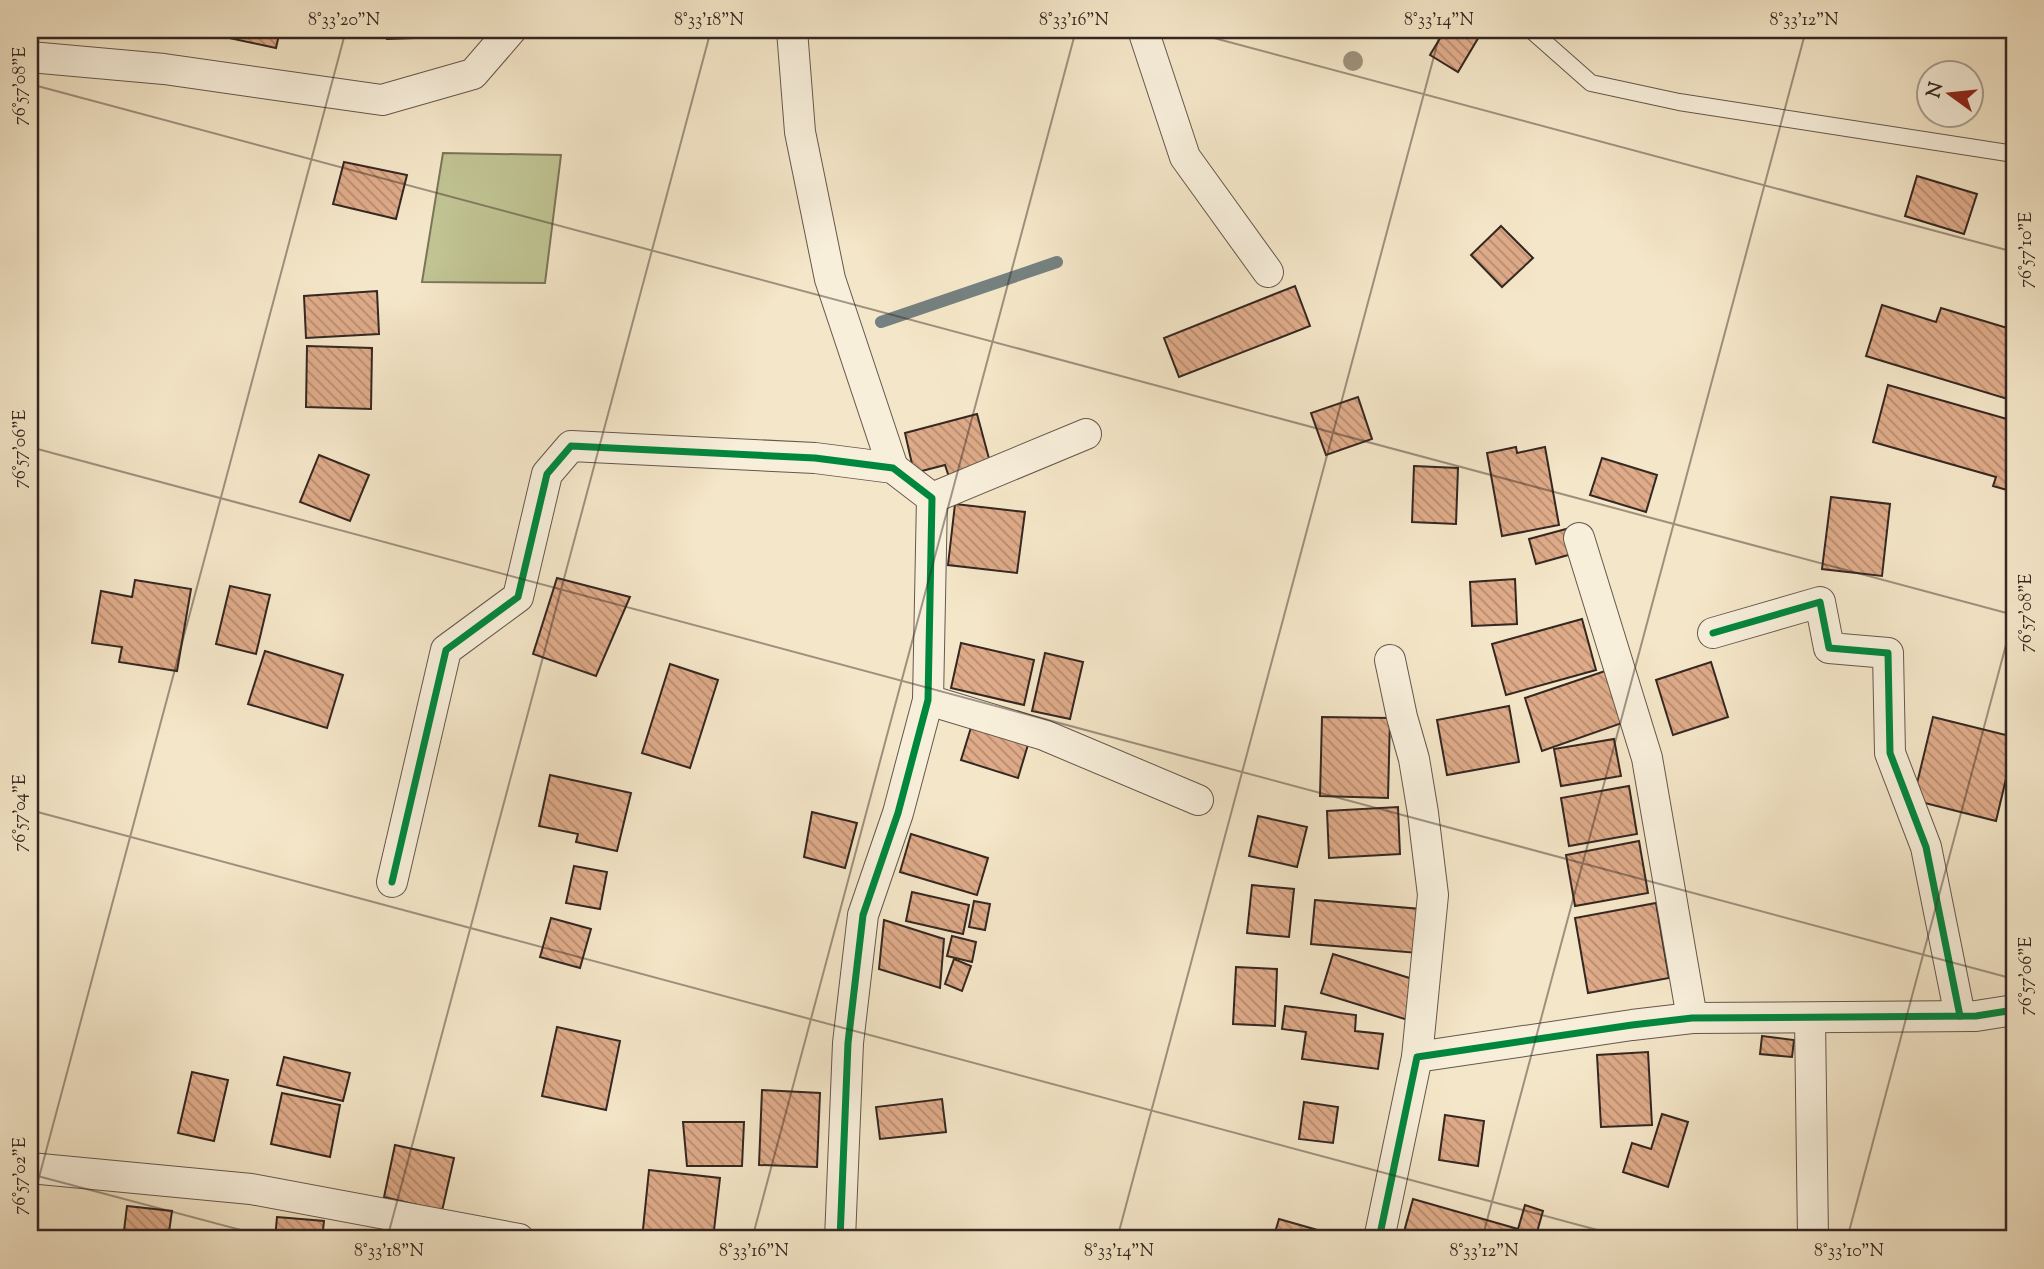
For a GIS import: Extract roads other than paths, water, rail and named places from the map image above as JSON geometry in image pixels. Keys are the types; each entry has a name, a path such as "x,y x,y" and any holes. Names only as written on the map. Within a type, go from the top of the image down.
{"street":[{"path":"30,57 164,69 382,100 473,74 511,30"},
{"path":"792,30 800,132 830,279 893,468"},
{"path":"1143,30 1185,157 1268,272"},
{"path":"932,498 1086,433"},
{"path":"392,882 446,650 518,597 547,474 571,446 815,458 893,468 932,498"},
{"path":"840,1239 848,1043 863,915 898,813 928,700 932,498"},
{"path":"1579,538 1647,758 1692,1018"},
{"path":"1713,633 1820,602 1829,648 1888,653 1890,753 1926,847 1960,1016"},
{"path":"1379,1239 1418,1057 1433,895 1414,759 1390,660"},
{"path":"928,700 1044,735 1198,800"},
{"path":"1418,1057 1692,1018 1976,1016 2014,1010"},
{"path":"1810,1018 1813,1239"},
{"path":"30,1168 251,1189 519,1239"}],"lane":[{"path":"1531,30 1591,83 1679,102 2014,154"}],"waterway":[{"path":"881,322 1057,262"}]}
